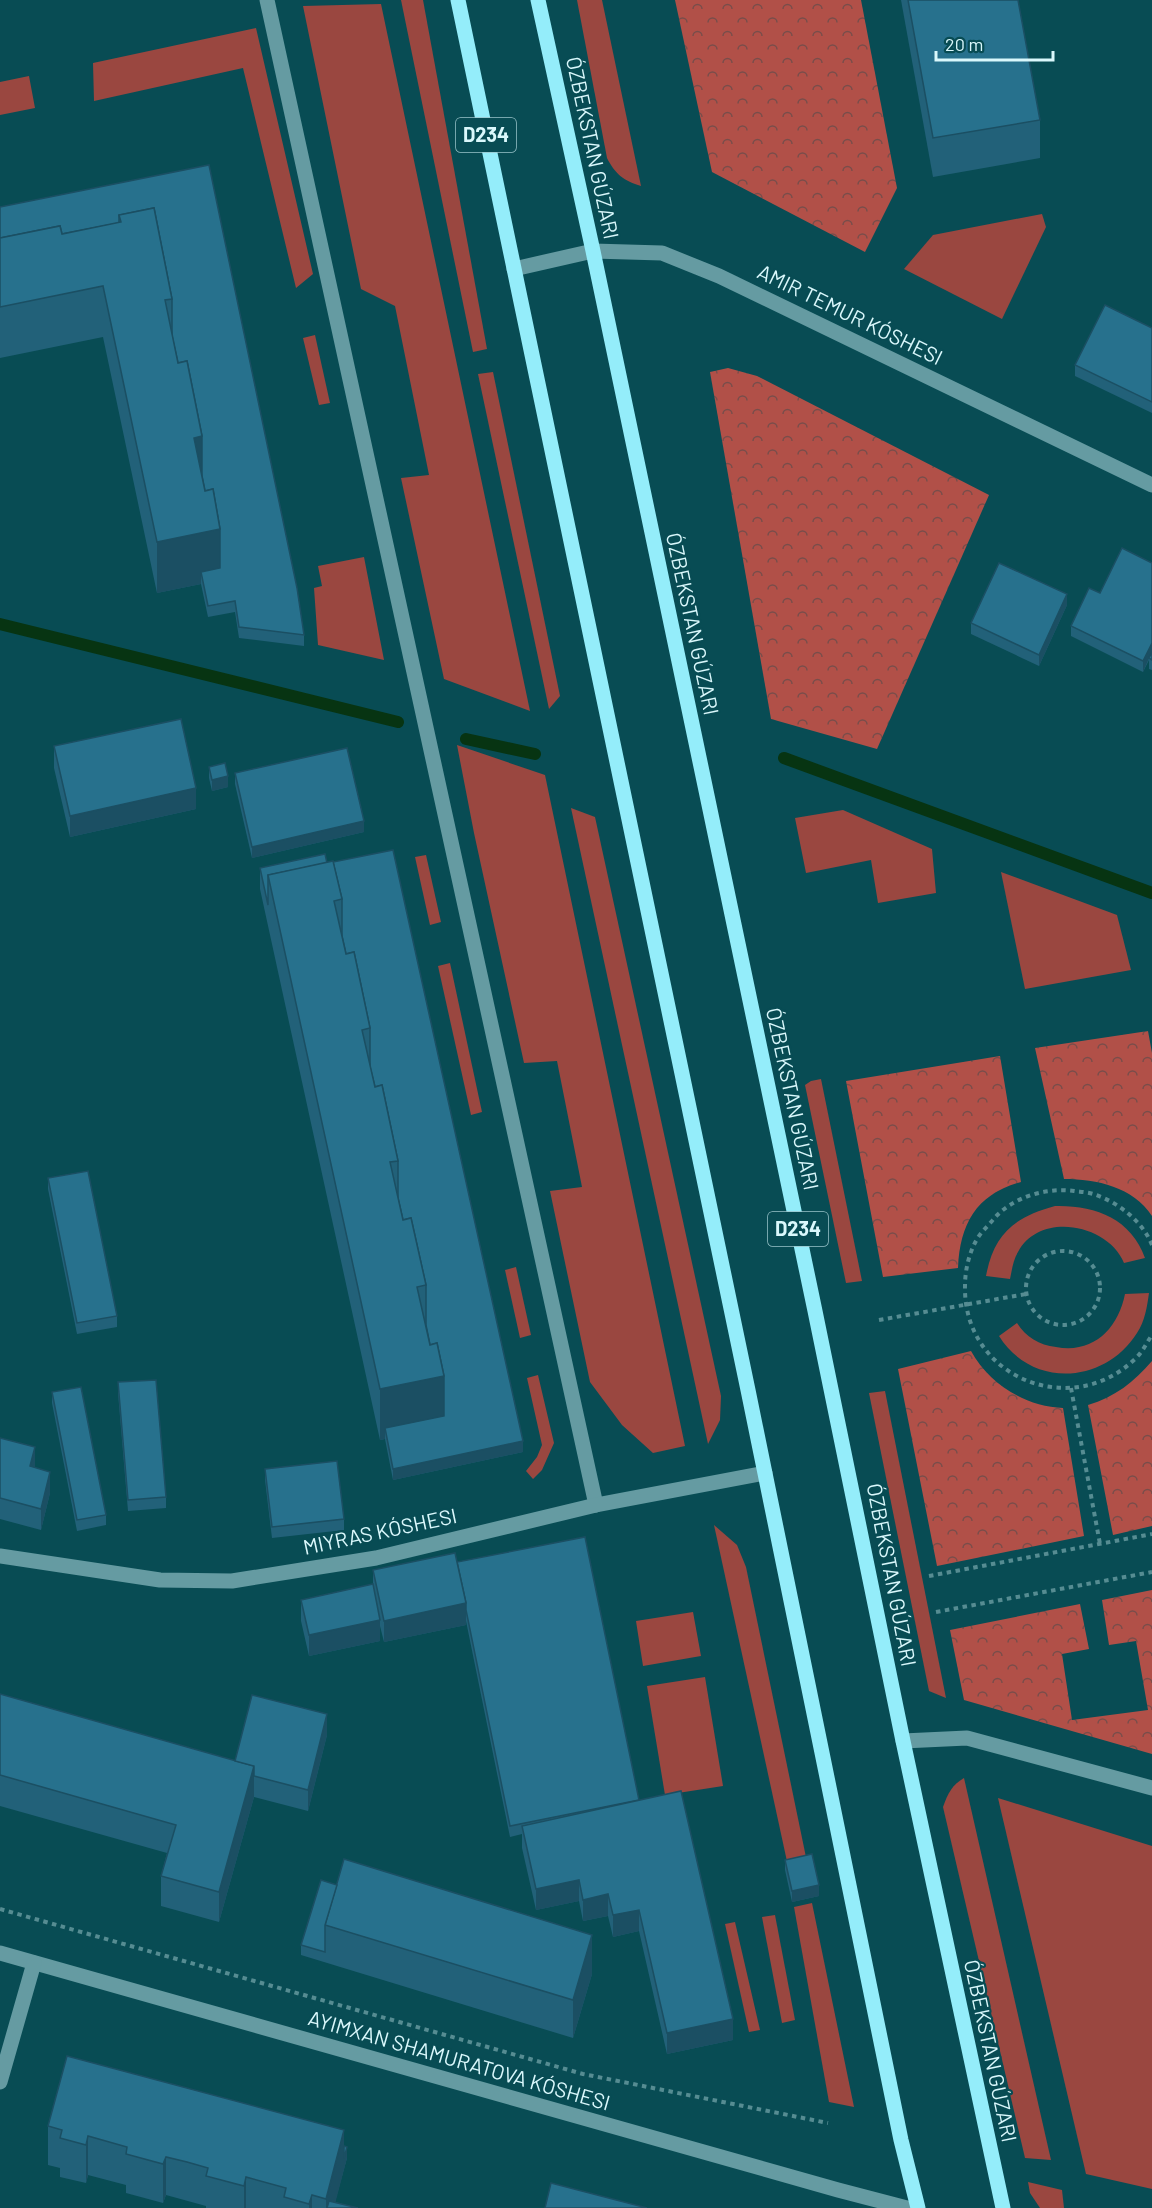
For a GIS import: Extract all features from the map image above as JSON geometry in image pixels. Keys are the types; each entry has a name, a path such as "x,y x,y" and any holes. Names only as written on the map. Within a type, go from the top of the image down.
{"main road":[{"name":"D234","path":"458,0 765,1473 901,2140 918,2208"},
{"name":"D234","path":"538,0 593,251 903,1741 1003,2208"}],"street":[{"path":"267,0 596,1505"},
{"name":"AMIR TEMUR KÓSHESI","path":"514,269 593,251 662,253 690,262 1152,485"},
{"name":"MIYRAS KÓSHESI","path":"0,1556 160,1580 232,1581 376,1558 596,1505 765,1473"},
{"path":"903,1741 966,1738 1152,1788"},
{"path":"0,1953 907,2208"},
{"path":"0,2082 34,1963"}],"path":[{"path":"1152,1245 1148,1236 1125,1210 1095,1194 1061,1189 1028,1196 998,1213 977,1239 965,1271 965,1305 975,1335 994,1361 1020,1379 1051,1388 1082,1388 1113,1377 1138,1356 1152,1335"},
{"path":"1066,1250 1088,1260 1099,1280 1100,1292 1096,1304 1088,1315 1077,1322 1052,1323 1040,1318 1032,1308 1026,1294 1025,1284 1034,1263 1054,1252 1066,1250"},
{"path":"879,1320 1026,1294"},
{"path":"1071,1388 1100,1544"},
{"path":"929,1576 1152,1534"},
{"path":"936,1612 1152,1572"},
{"path":"0,1909 583,2074 828,2123"}],"shaded area":[{"path":"401,0 423,0 487,349 473,352"},
{"path":"577,0 602,0 641,186 621,176 607,158"},
{"path":"381,4 530,711 444,679 401,478 429,475 395,306 361,289 303,6"},
{"path":"256,28 313,274 296,288 243,68 94,101 93,63"},
{"path":"29,76 35,108 0,115 0,82"},
{"path":"1042,214 1046,227 1002,319 904,269 933,235"},
{"path":"315,335 330,403 319,405 303,338"},
{"path":"493,372 560,696 549,709 478,374"},
{"path":"364,557 384,660 318,645 314,588 322,586 318,566"},
{"path":"457,745 545,775 685,1446 653,1453 622,1425 590,1382 550,1191 582,1187 557,1061 524,1063"},
{"path":"571,808 595,817 721,1396 720,1420 708,1444"},
{"path":"843,810 932,849 936,893 878,903 871,860 806,873 795,818"},
{"path":"426,855 441,922 430,925 415,857"},
{"path":"1001,872 1117,915 1131,970 1025,989"},
{"path":"450,963 482,1112 471,1115 438,966"},
{"path":"821,1079 862,1281 846,1283 805,1085"},
{"path":"1055,1206 1084,1208 1109,1217 1131,1233 1145,1258 1124,1263 1116,1250 1104,1239 1089,1232 1057,1227 1042,1231 1028,1239 1016,1255 1010,1279 986,1276 995,1248 1008,1229 1028,1216"},
{"path":"516,1267 531,1335 520,1338 505,1270"},
{"path":"1149,1293 1144,1319 1137,1333 1123,1350 1107,1362 1088,1370 1068,1374 1049,1372 1030,1365 1013,1353 999,1336 1017,1323 1029,1336 1044,1344 1056,1347 1081,1347 1092,1343 1110,1328 1122,1307 1125,1294"},
{"path":"538,1375 554,1443 542,1470 533,1479 526,1471 537,1457 542,1445 527,1378"},
{"path":"885,1391 946,1698 929,1691 869,1393"},
{"path":"714,1525 737,1545 746,1567 807,1862 788,1866"},
{"path":"693,1612 701,1656 643,1666 636,1621"},
{"path":"705,1677 723,1786 665,1795 647,1686"},
{"path":"964,1778 1051,2160 1025,2158 943,1807 951,1790"},
{"path":"998,1798 1152,1846 1152,2189 1086,2174"},
{"path":"812,1903 854,2107 829,2102 794,1907"},
{"path":"775,1915 795,2020 782,2023 762,1917"},
{"path":"735,1922 760,2030 749,2032 725,1924"},
{"path":"1028,2182 1062,2190 1064,2208 1040,2208 1030,2193"}],"green space":[{"path":"675,0 861,0 897,188 865,252 712,172"},
{"path":"728,368 757,376 989,495 877,749 771,719 710,372"},
{"path":"1148,1031 1152,1053 1152,1216 1135,1198 1125,1192 1101,1183 1064,1179 1035,1048"},
{"path":"1000,1056 1021,1182 993,1194 974,1213 963,1237 958,1268 883,1277 846,1081"},
{"path":"971,1351 988,1374 1010,1392 1049,1407 1063,1408 1084,1536 937,1566 898,1369"},
{"path":"1152,1361 1152,1526 1113,1535 1088,1405 1107,1398 1123,1388"},
{"path":"1152,1590 1152,1754 964,1700 950,1630 1080,1604 1089,1649 1062,1654 1072,1720 1148,1710 1136,1641 1109,1645 1102,1600"}],"building":[{"path":"908,0 1018,0 1040,120 933,138"},
{"path":"209,165 297,588 304,635 239,627 235,601 208,606 201,572 220,568 220,529 213,489 205,491 202,476 202,436 187,361 178,363 172,336 172,299 154,208 119,215 119,223 62,234 60,226 0,238 0,207"},
{"path":"154,208 172,299 165,300 178,363 187,361 202,436 194,438 205,491 213,489 220,529 157,542 103,286 0,307 0,238 60,226 62,234 121,222 119,215"},
{"path":"1105,305 1152,328 1152,402 1075,365"},
{"path":"1122,548 1152,563 1152,643 1143,661 1071,626 1089,588 1100,593"},
{"path":"999,563 1067,594 1039,655 971,623"},
{"path":"181,719 196,788 70,816 54,746"},
{"path":"347,748 364,821 252,847 235,773"},
{"path":"225,763 228,776 212,780 209,767"},
{"path":"393,850 523,1441 393,1469 385,1428 444,1416 444,1376 437,1343 430,1345 426,1325 426,1285 411,1218 403,1220 398,1198 398,1161 382,1085 375,1087 370,1067 370,1028 354,952 346,954 342,936 342,899 333,862"},
{"path":"325,854 327,863 268,875 268,905 260,868"},
{"path":"333,861 342,899 334,901 346,954 354,952 370,1028 362,1030 375,1087 382,1085 398,1161 390,1162 403,1220 411,1218 426,1285 417,1287 430,1345 437,1343 444,1376 380,1389 268,875"},
{"path":"88,1171 117,1316 77,1323 48,1178"},
{"path":"156,1380 166,1497 128,1500 118,1382"},
{"path":"81,1387 106,1515 77,1520 52,1392"},
{"path":"0,1438 35,1447 30,1466 50,1472 41,1509 0,1498"},
{"path":"337,1461 344,1519 272,1527 265,1469"},
{"path":"585,1537 639,1800 510,1826 457,1562"},
{"path":"455,1553 466,1603 384,1621 373,1570"},
{"path":"373,1584 380,1620 309,1635 301,1600"},
{"path":"0,1694 254,1766 219,1892 161,1876 176,1825 0,1775"},
{"path":"252,1695 327,1714 308,1790 254,1776 254,1766 235,1761"},
{"path":"681,1791 733,2019 667,2033 639,1910 613,1915 608,1894 583,1900 579,1880 536,1889 522,1826"},
{"path":"812,1854 819,1885 792,1891 785,1860"},
{"path":"344,1859 592,1935 573,2000 325,1925"},
{"path":"321,1880 337,1885 325,1925 325,1952 301,1945"},
{"path":"67,2056 344,2130 326,2199 312,2195 309,2204 284,2197 286,2188 246,2177 244,2186 206,2176 208,2168 166,2157 163,2164 126,2154 127,2147 88,2136 86,2145 60,2138 62,2130 48,2126"},
{"path":"551,2183 647,2208 545,2208"},
{"path":"329,2201 358,2208 327,2208"}],"waterway":[{"path":"0,624 398,722"},
{"path":"466,739 535,754"},
{"path":"784,758 1152,893"}]}
